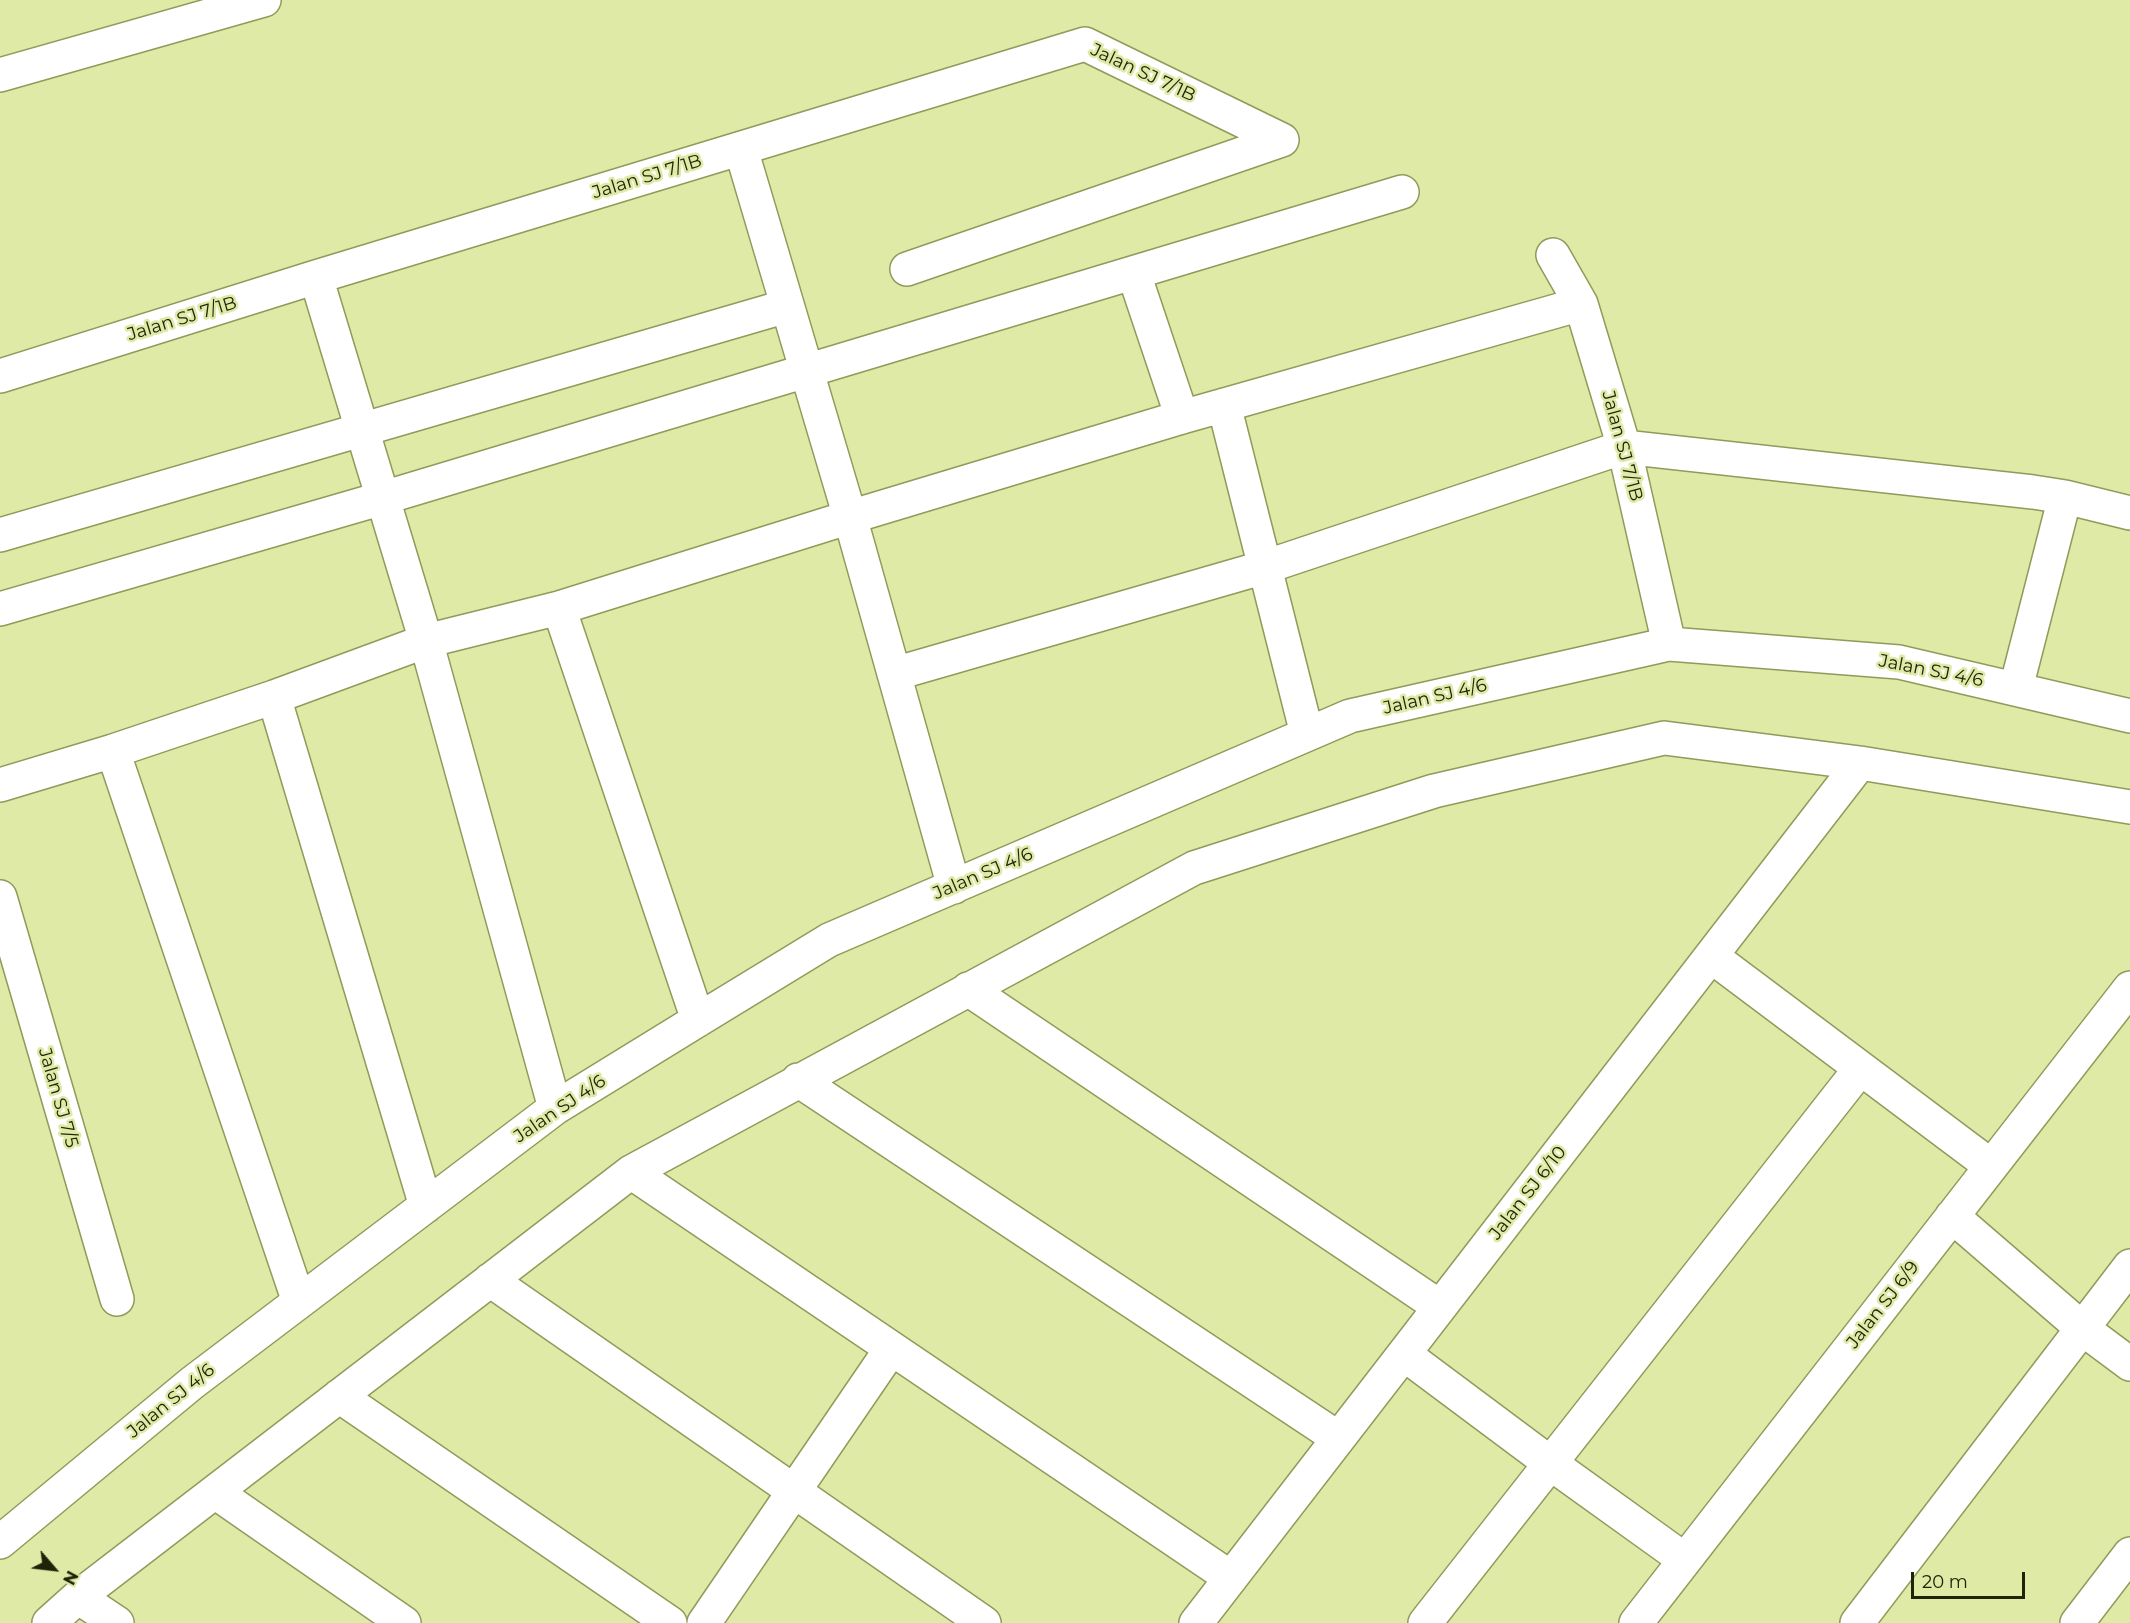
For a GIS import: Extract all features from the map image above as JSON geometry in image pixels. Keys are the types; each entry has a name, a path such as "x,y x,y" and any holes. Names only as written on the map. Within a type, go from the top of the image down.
{"main road":[{"path":"0,75 264,0"},
{"name":"Jalan SJ 7/1B","path":"0,376 316,277 1085,45 1282,140 907,269"},
{"path":"741,149 850,517 954,887"},
{"path":"0,609 383,498 1402,192"},
{"name":"Jalan SJ 7/1B","path":"1553,255 1581,304 1624,447 1670,644"},
{"path":"1134,274 1182,417"},
{"path":"316,277 426,641 555,1108"},
{"path":"0,785 114,751 274,697 426,641 559,608 1182,417 1581,304"},
{"path":"0,535 787,306"},
{"path":"1224,405 1307,734"},
{"path":"894,674 1265,567 1624,447 2021,490 2065,497 2130,513"},
{"path":"2016,688 2065,497"},
{"path":"559,608 698,1020"},
{"name":"Jalan SJ 4/6","path":"6,1529 192,1383 555,1108 829,940 1350,716 1670,644 1899,662 2130,716"},
{"path":"274,697 426,1206"},
{"path":"49,1623 78,1597 631,1172 1194,868 1434,791 1664,738 1860,764 2130,807"},
{"path":"114,751 299,1302"},
{"name":"Jalan SJ 6/10","path":"1196,1623 1860,764"},
{"name":"Jalan SJ 7/5","path":"0,897 117,1299"},
{"path":"1711,956 1991,1166"},
{"name":"Jalan SJ 6/9","path":"1652,1618 1685,1560 2130,988"},
{"path":"968,989 1440,1307"},
{"path":"1425,1623 1860,1069"},
{"path":"798,1080 1338,1438"},
{"path":"631,1172 1231,1578"},
{"path":"1952,1216 2083,1329 2130,1364"},
{"path":"1857,1623 2130,1266"},
{"path":"490,1280 984,1623"},
{"path":"704,1623 891,1349"},
{"path":"1404,1354 1685,1560"},
{"path":"339,1396 670,1623"},
{"path":"215,1492 405,1623"},
{"path":"2077,1623 2130,1554"},
{"path":"78,1597 117,1623"}]}
